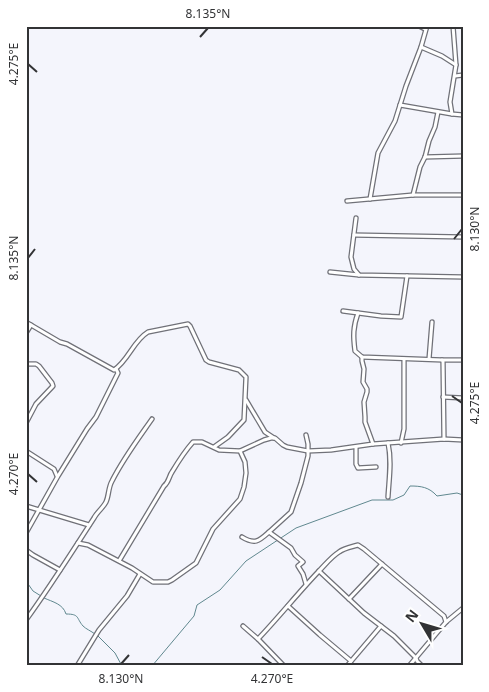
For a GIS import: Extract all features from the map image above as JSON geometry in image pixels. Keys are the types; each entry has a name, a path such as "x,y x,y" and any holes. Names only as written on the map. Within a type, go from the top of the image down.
{"street":[{"path":"370,199 378,154 395,121 421,47 426,28 420,26"},
{"path":"452,114 450,102 456,65 453,26"},
{"path":"421,47 442,56 456,65"},
{"path":"455,76 463,75"},
{"path":"400,105 463,115"},
{"path":"413,195 438,112"},
{"path":"425,157 463,156"},
{"path":"347,201 413,195 463,195"},
{"path":"356,218 351,257 354,269 359,275"},
{"path":"354,234 463,237"},
{"path":"330,272 359,275 463,278"},
{"path":"343,311 400,317 407,276"},
{"path":"358,313 354,327 354,344 355,351 362,357 364,369 363,382 367,389 364,402 364,416 373,444"},
{"path":"26,322 60,342 114,370 116,369"},
{"path":"429,359 432,322"},
{"path":"116,369 143,335 148,332 188,324 206,360 239,370 246,377 244,420 228,437 214,447"},
{"path":"26,333 31,325"},
{"path":"362,357 463,360"},
{"path":"401,443 404,429 404,359"},
{"path":"442,360 444,361 444,439"},
{"path":"26,364 36,364 39,366 53,386 36,404 26,423"},
{"path":"26,533 58,476 87,428 96,417 118,373 116,369"},
{"path":"443,397 463,398"},
{"path":"245,399 264,432 287,447 308,451 373,444 444,439 463,440"},
{"path":"26,620 108,499 110,483 152,419"},
{"path":"242,537 256,542 259,541 291,512 306,466 308,451 306,436"},
{"path":"119,561 167,484 171,472 193,442 202,442 219,450 240,451 264,440 275,438"},
{"path":"388,443 390,450 388,496"},
{"path":"356,447 356,464 358,468 376,467"},
{"path":"26,451 54,469 58,476"},
{"path":"78,543 88,544 153,582 168,582 196,563 213,529 242,496 246,473 245,462 240,451"},
{"path":"26,506 90,525"},
{"path":"269,532 291,548 295,555 303,562 298,566 306,584"},
{"path":"258,639 306,584 339,552 358,545 444,616 446,622"},
{"path":"26,550 60,570"},
{"path":"349,599 382,564"},
{"path":"319,571 349,599 394,636 422,666"},
{"path":"77,666 99,630 127,596 140,574"},
{"path":"288,606 352,661"},
{"path":"409,666 446,622 463,608"},
{"path":"243,626 284,666"},
{"path":"347,666 381,626"}],"waterway":[{"path":"152,666 194,616 197,605 220,590 246,561 296,528 372,500 393,500 404,495 410,486 425,488 437,496 457,493 463,495"},
{"path":"26,581 33,591 41,596"},
{"path":"44,598 60,606 66,614 76,616 83,626 95,634"},
{"path":"98,636 115,653 122,666"}]}
